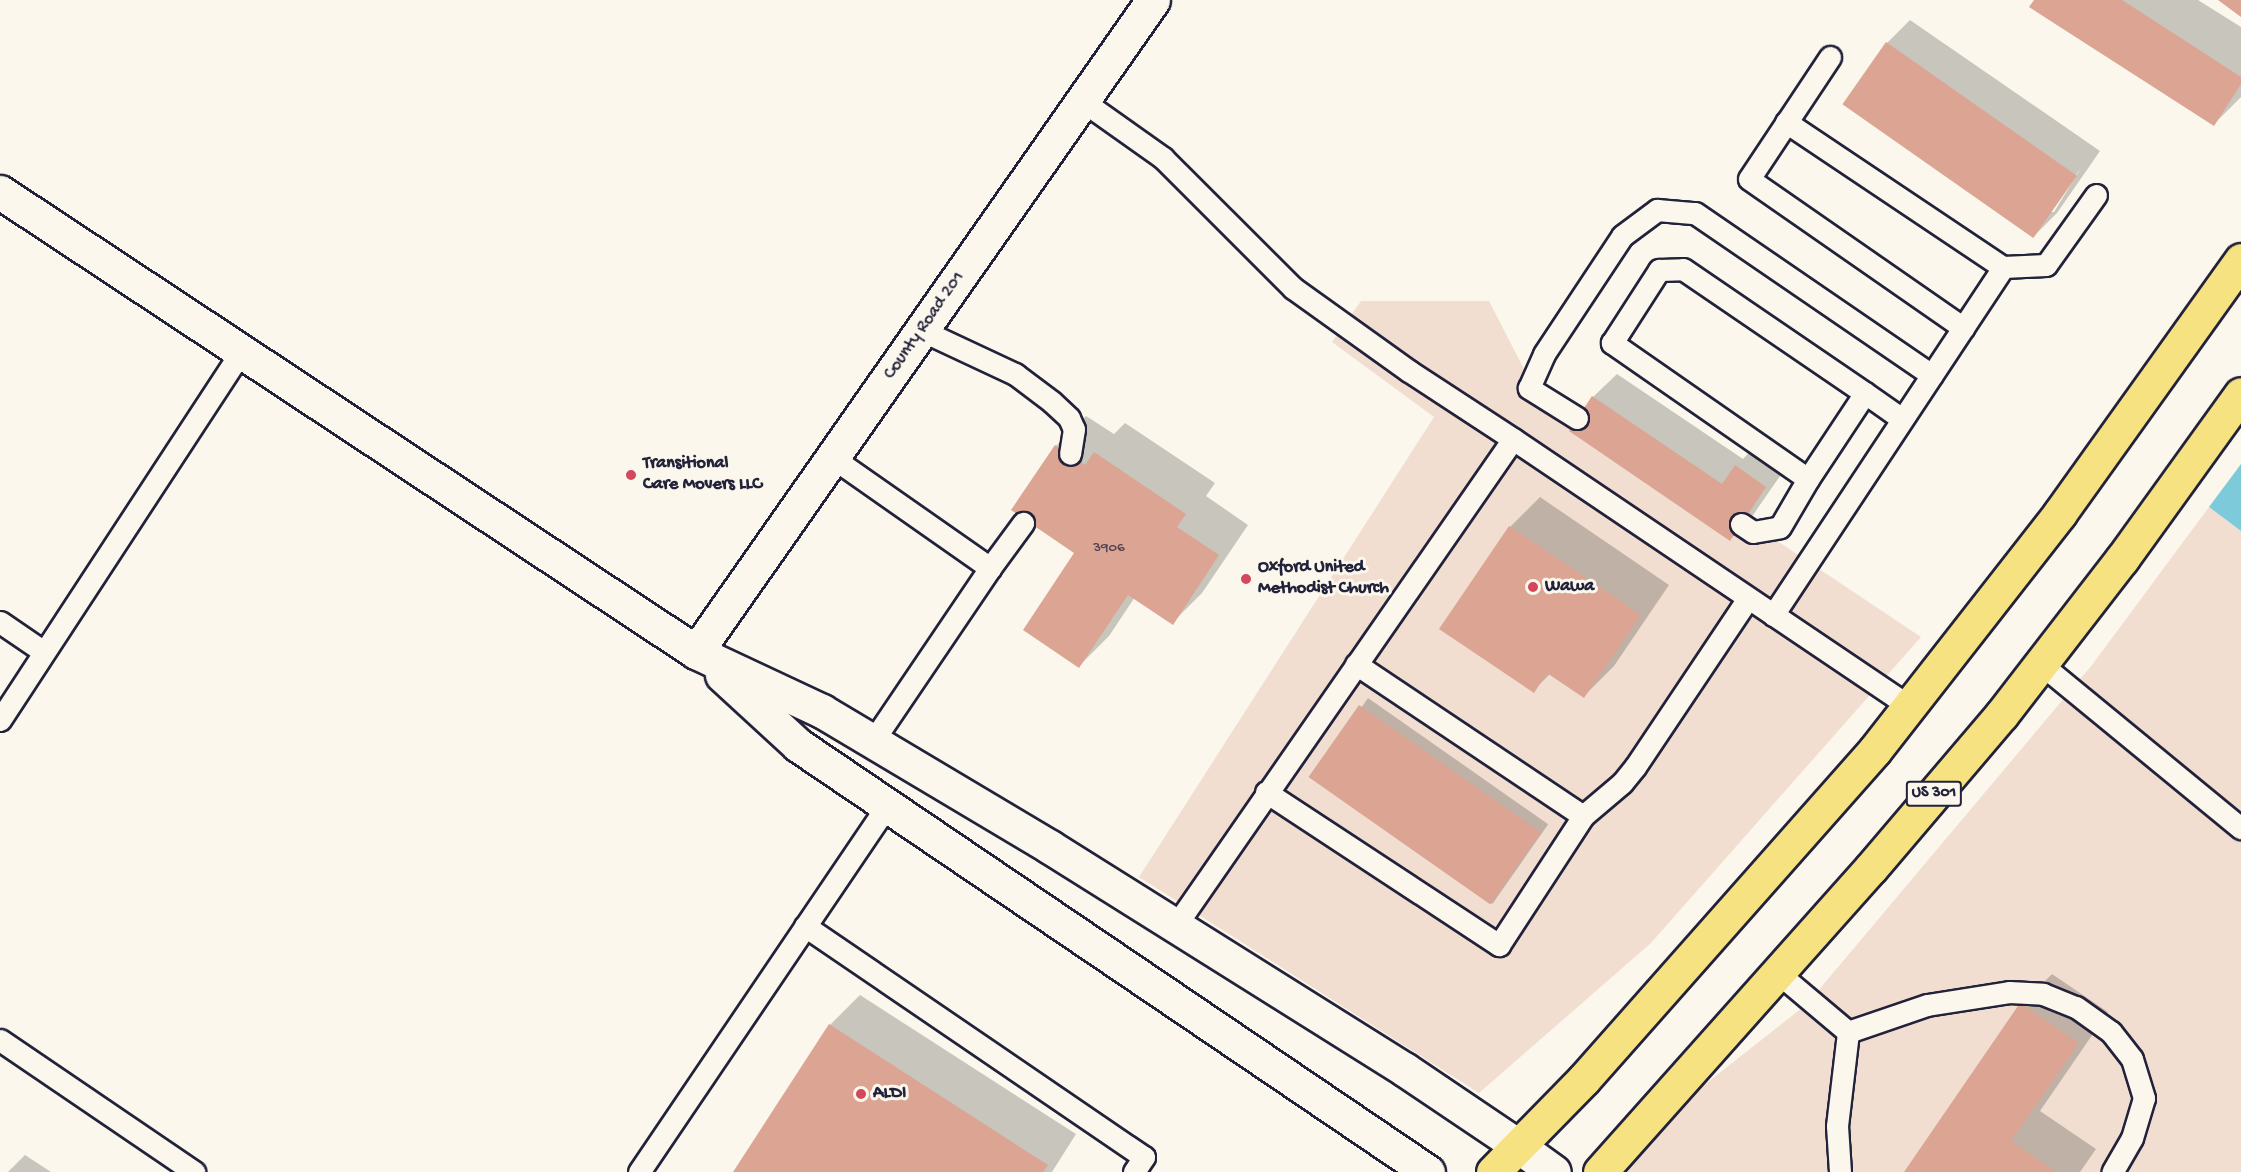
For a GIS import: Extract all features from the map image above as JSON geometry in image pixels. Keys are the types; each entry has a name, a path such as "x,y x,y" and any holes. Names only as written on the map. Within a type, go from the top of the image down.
{"main road":[{"path":"1493,1172 1584,1079 1809,828 1909,706 2060,513 2241,260"},
{"name":"US 301","path":"1600,1172 1778,973 2041,663 2122,559 2241,394"}],"street":[{"name":"County Road 201","path":"696,652 1084,102 1153,0"},
{"path":"0,192 240,353 696,652 822,711 873,741 1176,925 1404,1068 1554,1172"},
{"path":"696,652 798,745 1428,1172"}],"lane":[{"path":"1830,57 1749,179 1963,328"},
{"path":"1084,102 1163,158 1293,288 1409,371 1909,706"},
{"path":"1786,122 2004,267 2046,265 2096,195"},
{"path":"1577,418 1529,388 1544,354 1622,236 1657,210 1695,213 1932,375"},
{"path":"1773,615 2004,267"},
{"path":"1808,479 1612,343 1659,270 1683,269 1902,419"},
{"path":"922,331 1015,374 1052,402 1069,418 1074,429 1070,454"},
{"path":"0,720 240,353"},
{"path":"1741,524 1753,532 1780,527 1808,479 1865,393"},
{"path":"1176,925 1266,792 1513,439"},
{"path":"832,458 990,568"},
{"path":"873,741 1023,523"},
{"path":"1266,792 1499,945 1583,816 1635,767 1748,598"},
{"path":"0,622 45,652"},
{"path":"2041,663 2241,828"},
{"path":"1356,664 1583,816"},
{"path":"639,1172 888,804"},
{"path":"805,926 1144,1157 1134,1172"},
{"path":"1778,973 1848,1032"},
{"path":"1848,1032 1927,1005 2009,992 2043,994 2076,1007 2111,1032 2132,1059 2144,1098 2132,1138 2112,1172"},
{"path":"1840,1172 1837,1126 1848,1032"},
{"path":"0,1040 194,1172"}],"shaded area":[{"path":"1361,301 1489,301 1526,373 1921,637 1651,943 1479,1093 1139,877 1434,417 1332,342"},
{"path":"2209,507 2241,531 2241,1172 1626,1172 1703,1086 1807,1004 2092,665"}],"water":[{"path":"2241,464 2241,531 2209,507"}],"building":[{"path":"2034,0 2122,0 2241,77 2241,84 2214,126 2029,7"},
{"path":"2218,0 2241,0 2241,17"},
{"path":"1886,42 2077,176 2033,238 1842,104"},
{"path":"1592,396 1722,484 1735,465 1766,487 1730,541 1569,431"},
{"path":"1055,445 1085,465 1094,452 1186,514 1177,527 1219,555 1173,625 1128,595 1079,668 1023,630 1074,553 1011,510"},
{"name":"Wawa","path":"1509,526 1641,615 1584,698 1547,673 1534,693 1439,629"},
{"path":"1359,705 1541,832 1490,904 1309,777"},
{"path":"2020,1003 2079,1043 2011,1141 2056,1172 1904,1172"},
{"name":"ALDI","path":"829,1024 1048,1165 1043,1172 733,1172"}],"place":[{"name":"Transitional Care Movers LLC","path":"631,475"},
{"name":"Oxford United Methodist Church","path":"1246,579"},
{"name":"Wawa","path":"1533,587"},
{"name":"ALDI","path":"861,1094"}]}
